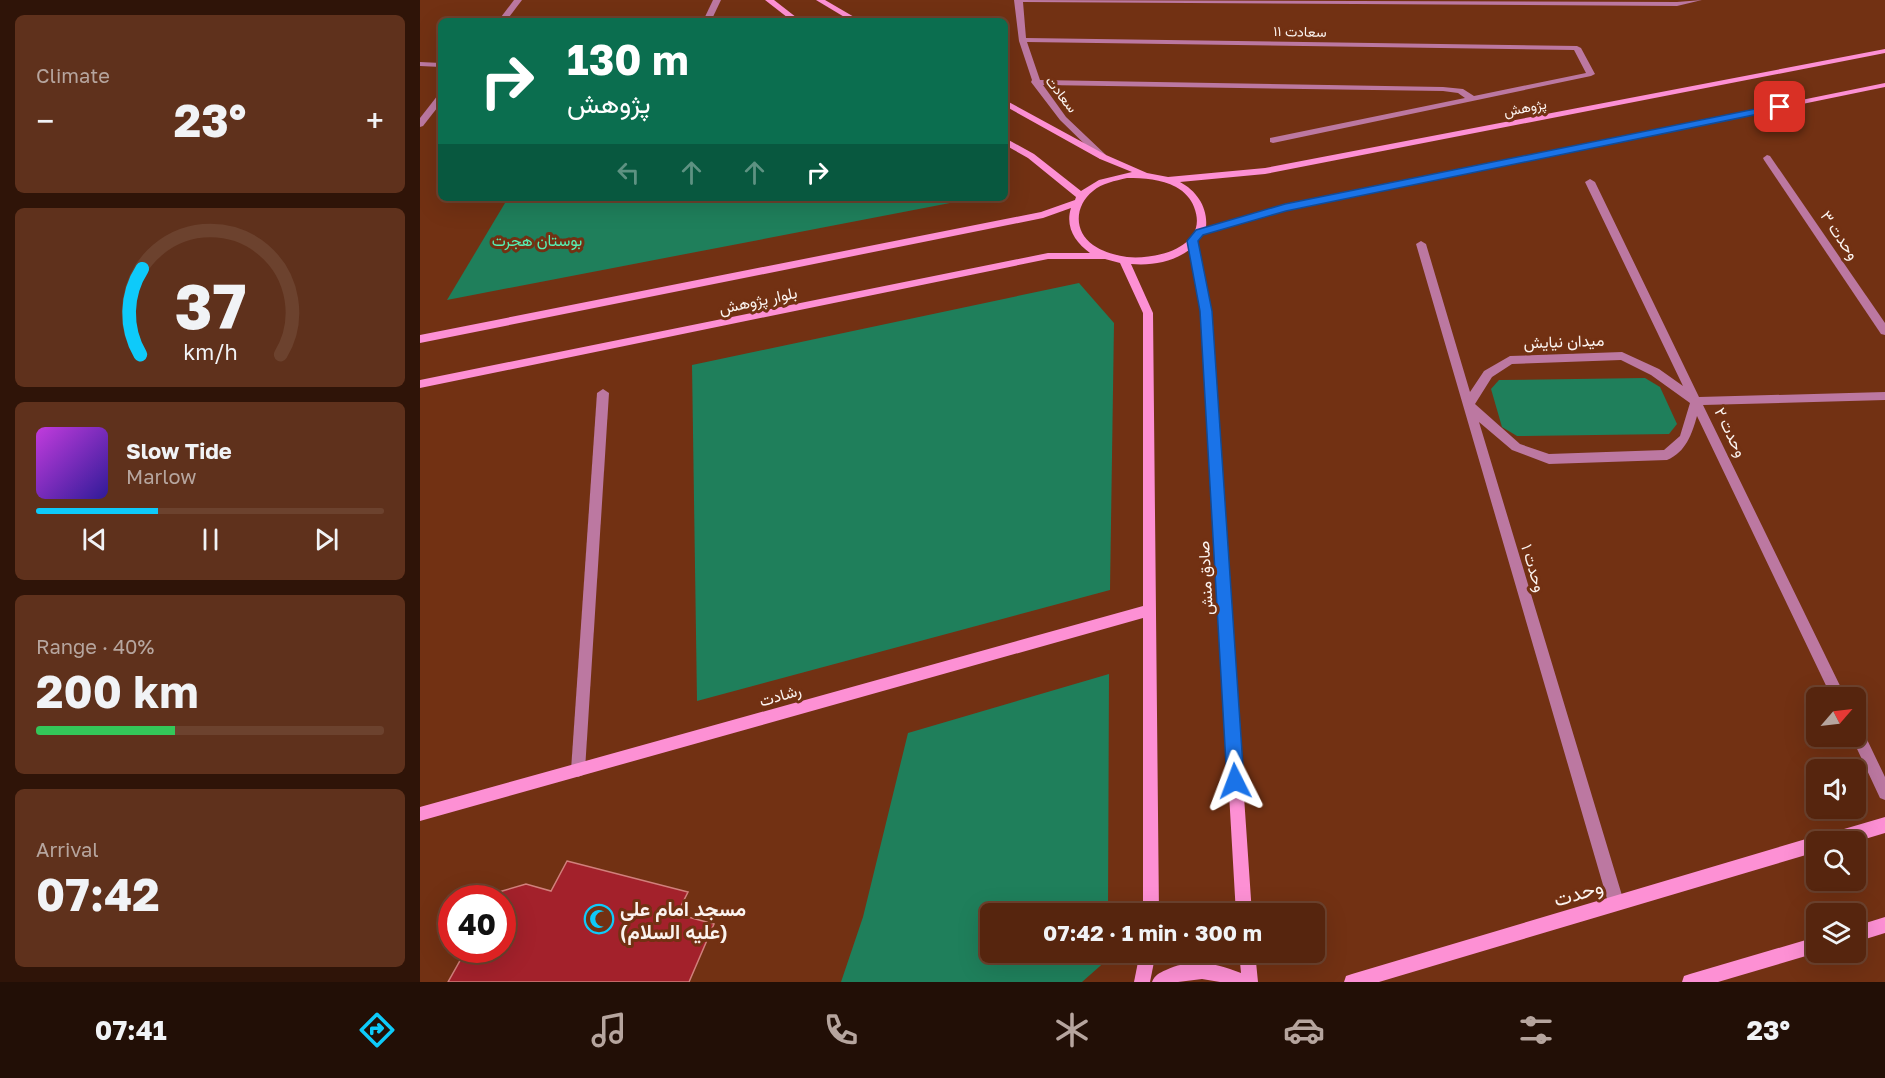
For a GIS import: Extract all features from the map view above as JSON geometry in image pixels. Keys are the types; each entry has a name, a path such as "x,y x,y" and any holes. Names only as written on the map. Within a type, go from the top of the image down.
{"main road":[{"path":"769,0 793,18"},
{"path":"820,0 852,18"},
{"name":"پژوهش","path":"1169,180 1265,171 1885,51"},
{"path":"1149,175 1127,175 1106,180 1089,189 1079,199 1072,217 1075,232 1086,246 1103,256 1125,262 1149,262 1171,256 1196,236 1285,208 1885,86"},
{"path":"1008,105 1102,157 1169,180 1186,189 1198,202 1203,217 1196,236"},
{"path":"1008,143 1032,156 1079,199"},
{"name":"بلوار پژوهش","path":"420,339 1043,215 1079,199"},
{"name":"صادق منش","path":"1196,236 1207,330 1243,903"},
{"name":"بلوار پژوهش","path":"420,384 1048,256 1103,256"},
{"path":"1125,262 1148,313 1151,903"},
{"name":"رشادت","path":"420,814 1150,610"},
{"path":"1865,831 1885,825"},
{"name":"وحدت","path":"1352,982 1806,847"},
{"path":"1866,931 1885,925"},
{"path":"1690,982 1806,948"},
{"path":"1143,982 1146,963"},
{"path":"1248,963 1250,982"},
{"path":"1160,982 1189,970 1217,971 1243,982"}],"street":[{"path":"504,18 518,0"},
{"path":"708,18 717,0"},
{"path":"1019,0 1676,2 1698,0"},
{"name":"سعادت","path":"1019,0 1023,40 1035,82 1057,112 1102,157"},
{"name":"سعادت ۱۱","path":"1023,40 1577,48 1591,74 1473,99"},
{"path":"420,64 438,65"},
{"path":"1035,82 1443,89 1460,91 1473,99"},
{"path":"1273,140 1473,99"},
{"path":"420,124 438,101"},
{"name":"وحدت ۳","path":"1767,159 1885,331"},
{"name":"وحدت ۲","path":"1590,182 1834,687"},
{"name":"وحدت ۱","path":"1421,244 1616,902"},
{"name":"میدان نیایش","path":"1468,405 1488,374 1510,360 1622,356 1654,372 1696,401"},
{"path":"578,770 603,393"},
{"path":"1468,405 1516,447 1549,459 1667,454 1684,438 1696,401 1885,396"},
{"path":"1863,747 1885,793"}],"green space":[{"name":"بوستان هجرت","path":"506,201 960,201 447,300"},
{"path":"1079,283 1114,323 1110,590 697,701 692,365"},
{"path":"1645,378 1660,387 1677,424 1669,434 1517,436 1502,427 1491,389 1499,380"},
{"path":"1109,674 1108,903 980,903 980,963 1103,963 1082,982 841,982 863,917 908,733"}],"building":[{"name":"مسجد امام علی (علیه السلام)","path":"567,861 688,892 677,914 714,924 689,982 448,982 459,963 516,963 516,887 526,884 551,891"}],"place":[{"name":"مسجد امام علی (علیه السلام)","path":"599,919"}],"route":[{"path":"1235,781 1206,311 1192,241 1199,232 1285,208 1780,107"}]}
